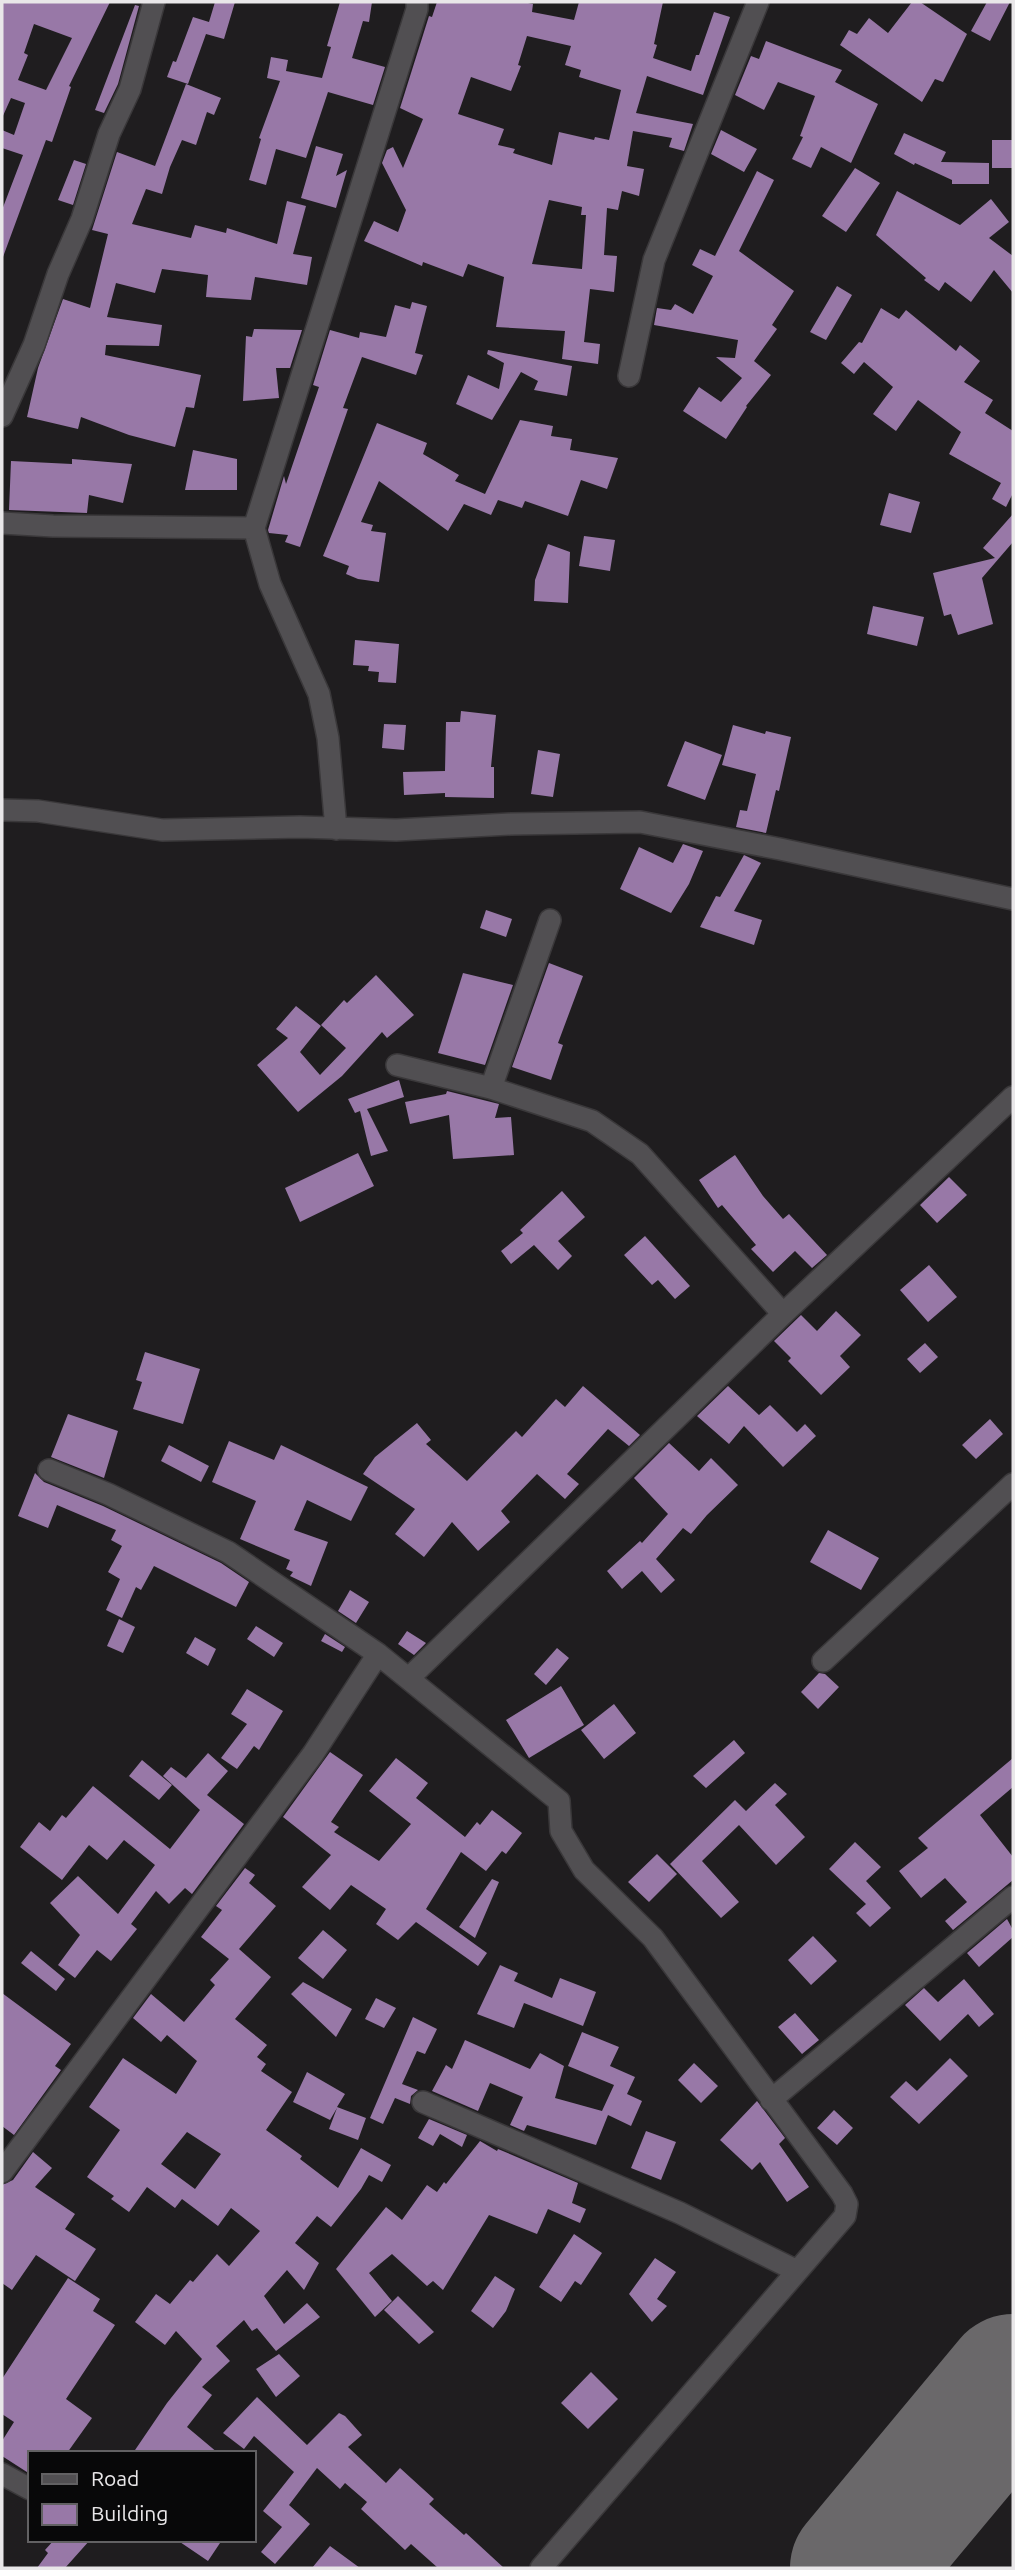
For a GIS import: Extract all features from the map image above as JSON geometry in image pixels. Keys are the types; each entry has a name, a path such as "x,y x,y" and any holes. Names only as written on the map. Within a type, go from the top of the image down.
{"street":[{"path":"2,416 34,345 58,274 82,219 109,134 130,89 154,2"},
{"path":"336,829 328,738 320,694 270,584 254,528 413,23 417,2"},
{"path":"629,376 654,260 758,2"},
{"path":"2,523 254,528"},
{"path":"2,810 38,811 162,830 300,827 396,830 511,824 640,822 1013,899"},
{"path":"491,1088 550,920"},
{"path":"397,1065 491,1088 592,1121 640,1154 783,1314"},
{"path":"409,1678 783,1314 1013,1097"},
{"path":"49,1470 108,1494 228,1552 379,1654 559,1801 561,1831 584,1870 653,1938 847,2204 845,2216 541,2568"},
{"path":"823,1661 1013,1484"},
{"path":"2,2172 313,1754 379,1654"},
{"path":"771,2100 1013,1897"},
{"path":"423,2102 680,2213 797,2271"},
{"path":"2,2474 28,2488"}],"building":[{"path":"2,2 110,2 69,86 71,87 52,142 46,140 3,257 2,210 23,155 2,148 2,130 14,135 25,103 11,98 2,118","holes":["34,24 72,38 46,90 18,80 28,55 24,53"]},
{"path":"215,2 235,2 224,39 206,34 188,84 167,77 173,61 176,62 193,17 209,22"},
{"path":"340,2 372,2 369,22 363,21 352,58 385,67 373,105 328,92 306,158 276,149 266,185 249,180 261,139 259,138 280,81 267,78 271,57 288,60 286,71 322,78 331,47 327,46"},
{"path":"437,2 523,2 533,4 532,12 574,20 579,2 663,2 653,58 691,71 714,12 730,17 703,95 647,76 636,113 693,124 684,151 669,147 672,138 633,131 627,166 644,169 639,196 622,191 618,210 607,208 604,255 617,256 614,292 590,289 584,342 600,344 598,364 562,359 565,331 496,327 504,277 468,264 463,277 423,262 422,266 364,241 374,221 398,232 406,210 382,163 387,150 393,147 403,168 423,119 400,108 429,16 432,17","holes":["527,36 571,46 565,65 581,70 579,77 621,90 609,140 595,137 594,140 559,132 552,165 513,153 515,149 498,145 504,129 458,114 471,77 511,91 521,66 518,65","549,200 582,207 581,215 586,215 582,269 532,264"]},
{"path":"912,2 920,2 967,34 943,82 935,79 922,102 840,45 849,30 857,34 869,18 888,33"},
{"path":"987,2 1010,2 990,41 971,31"},
{"path":"135,5 139,6 118,84 104,113 95,110"},
{"path":"766,41 842,70 835,82 878,104 851,163 821,147 811,168 792,159 803,137 800,136 815,96 778,82 764,110 735,95 751,56 759,59"},
{"path":"186,84 221,98 214,115 207,112 196,145 182,140 162,194 146,189 132,224 191,238 195,225 226,233 227,228 277,244 287,201 306,206 293,254 312,257 307,285 255,277 251,300 206,297 208,275 162,269 155,293 116,283 107,317 162,325 159,346 106,345 105,355 201,375 194,408 186,407 175,447 129,435 81,417 78,429 27,417 38,368 63,299 90,308 108,234 92,230 117,152 155,166"},
{"path":"721,130 757,149 744,172 711,154"},
{"path":"904,133 946,152 941,162 989,163 989,184 952,184 952,180 894,154"},
{"path":"992,140 1013,140 1013,168 992,168"},
{"path":"316,146 343,154 336,176 347,170 336,208 301,198"},
{"path":"74,160 86,164 73,205 58,200"},
{"path":"855,168 880,183 846,232 822,216"},
{"path":"757,171 774,180 739,251 794,291 772,325 777,329 754,361 771,375 746,406 726,439 683,411 699,387 721,402 742,378 716,357 735,358 738,340 654,325 657,308 671,310 675,304 693,314 713,276 692,265 700,249 715,256"},
{"path":"897,191 960,225 991,199 1009,222 989,238 1013,256 1013,293 994,270 971,302 945,282 939,291 924,280 926,278 876,235"},
{"path":"837,286 852,295 826,340 810,332"},
{"path":"412,302 427,306 415,353 423,355 416,375 362,357 343,408 348,409 300,547 285,542 288,535 269,533 284,476 286,484 319,387 313,385 330,330 359,338 360,332 386,337 395,305 410,309"},
{"path":"881,308 899,319 906,310 956,351 960,345 980,361 964,382 993,400 985,413 1013,431 1013,493 1006,507 992,499 1001,483 949,454 961,432 918,400 896,431 873,414 893,387 864,362 854,374 841,363 859,342 862,343"},
{"path":"254,329 302,330 290,368 276,368 279,398 243,401 246,336 252,337"},
{"path":"488,350 572,366 567,396 534,390 538,381 521,372 492,420 456,404 468,375 499,389 504,363 487,354"},
{"path":"520,420 553,426 551,436 572,439 570,450 618,458 607,489 581,480 568,516 525,501 522,508 498,500 491,515 464,504 448,531 379,481 361,522 373,525 371,531 386,533 379,582 346,574 349,566 323,556 377,423 427,443 423,454 459,475 455,481 485,494"},
{"path":"193,450 237,459 237,490 185,490"},
{"path":"72,459 132,464 123,503 89,495 87,513 9,510 11,461 72,464"},
{"path":"889,493 920,502 911,533 880,525"},
{"path":"1013,514 1013,542 982,578 993,624 958,635 951,614 944,616 933,573 995,558 983,548"},
{"path":"584,536 615,540 610,571 579,566"},
{"path":"548,544 570,552 568,603 534,601 535,580"},
{"path":"873,606 924,617 917,646 867,634"},
{"path":"355,640 399,644 396,683 378,682 379,672 368,671 369,666 353,665"},
{"path":"461,711 496,715 491,767 494,767 494,798 445,797 445,793 404,795 403,772 445,771 446,722 460,722"},
{"path":"384,724 406,725 404,750 382,748"},
{"path":"733,725 765,734 766,731 791,737 766,833 736,827 740,810 747,811 756,774 722,765"},
{"path":"685,741 722,755 705,800 667,786"},
{"path":"538,750 560,754 553,797 531,794"},
{"path":"683,844 703,851 689,884 671,913 620,889 639,847 673,863"},
{"path":"744,855 761,863 734,911 762,920 754,945 700,927 716,896 720,897"},
{"path":"486,910 512,919 506,937 480,928"},
{"path":"549,963 583,976 558,1043 563,1045 551,1080 512,1067"},
{"path":"463,973 513,985 485,1065 438,1053"},
{"path":"376,975 414,1015 387,1038 382,1032 342,1076 298,1112 257,1065 288,1038 276,1029 296,1006 321,1026 300,1052 320,1075 346,1048 321,1025 344,1000 347,1003"},
{"path":"399,1080 404,1097 367,1109 388,1151 371,1156 360,1111 355,1113 348,1099"},
{"path":"447,1091 499,1104 495,1118 511,1117 514,1155 453,1159 449,1115 410,1124 405,1102 446,1094"},
{"path":"358,1153 374,1186 300,1222 285,1188"},
{"path":"735,1155 763,1196 783,1219 789,1214 827,1255 812,1268 795,1251 773,1272 751,1249 756,1245 722,1205 718,1208 699,1180"},
{"path":"949,1177 967,1195 937,1223 920,1205"},
{"path":"562,1191 585,1217 558,1241 572,1256 558,1270 534,1245 511,1264 501,1251 523,1233 520,1230"},
{"path":"645,1236 690,1286 675,1299 658,1280 652,1285 624,1255"},
{"path":"929,1265 957,1297 928,1322 900,1290"},
{"path":"836,1311 861,1335 840,1356 850,1367 821,1395 788,1361 791,1358 774,1341 801,1315 817,1331"},
{"path":"925,1343 938,1357 920,1373 907,1359"},
{"path":"145,1352 200,1369 183,1424 133,1409 142,1382 136,1380"},
{"path":"583,1386 640,1435 629,1446 608,1429 567,1474 579,1484 565,1499 537,1474 501,1511 510,1522 478,1551 452,1522 424,1557 395,1534 415,1509 363,1474 375,1457 417,1423 431,1440 426,1444 467,1481 516,1431 522,1437 556,1399 565,1407"},
{"path":"728,1386 759,1415 770,1405 797,1432 805,1424 816,1436 783,1467 744,1426 729,1444 697,1416"},
{"path":"68,1414 118,1431 104,1478 51,1457"},
{"path":"990,1419 1003,1434 976,1459 962,1445"},
{"path":"229,1441 274,1460 281,1445 368,1487 351,1521 307,1500 294,1530 328,1542 311,1586 290,1576 293,1572 286,1569 290,1560 240,1539 256,1501 212,1482"},
{"path":"669,1443 699,1471 711,1458 738,1485 691,1534 683,1528 656,1559 675,1580 661,1593 642,1571 622,1589 607,1571 640,1541 642,1543 668,1514 634,1478"},
{"path":"169,1445 209,1466 201,1482 161,1461"},
{"path":"35,1473 44,1482 103,1506 221,1563 249,1582 236,1607 154,1566 141,1590 136,1587 122,1618 106,1610 120,1579 108,1572 122,1546 111,1540 116,1530 57,1505 48,1528 18,1516"},
{"path":"828,1530 879,1558 861,1590 810,1562"},
{"path":"350,1590 369,1602 356,1623 338,1611"},
{"path":"119,1619 135,1627 123,1653 107,1646"},
{"path":"256,1626 283,1643 274,1657 247,1639"},
{"path":"407,1631 426,1643 414,1655 398,1644"},
{"path":"325,1634 345,1647 342,1652 321,1641"},
{"path":"195,1637 216,1649 208,1666 186,1653"},
{"path":"557,1648 569,1658 546,1685 534,1674"},
{"path":"819,1673 825,1674 839,1687 818,1709 801,1692"},
{"path":"561,1686 584,1725 529,1758 506,1720"},
{"path":"247,1689 283,1711 259,1750 254,1746 237,1769 221,1758 247,1724 231,1714"},
{"path":"614,1704 636,1733 604,1759 581,1730"},
{"path":"734,1740 745,1753 706,1788 693,1776"},
{"path":"330,1752 363,1775 331,1822 339,1827 334,1832 379,1861 411,1824 369,1791 396,1758 428,1783 416,1798 465,1837 477,1822 480,1825 492,1810 522,1833 506,1854 502,1851 486,1871 461,1852 426,1909 487,1953 478,1966 416,1922 398,1940 376,1924 386,1909 351,1885 330,1910 302,1887 331,1855 283,1817"},
{"path":"208,1753 228,1771 207,1795 244,1824 192,1894 185,1888 169,1904 156,1891 131,1924 137,1929 111,1961 97,1950 75,1978 58,1965 80,1935 50,1903 78,1876 118,1914 155,1865 124,1840 107,1860 89,1845 62,1880 20,1847 39,1822 50,1831 62,1815 66,1818 93,1786 170,1849 200,1810 163,1776 171,1767 186,1778"},
{"path":"1013,1758 1013,1787 980,1815 1013,1857 1013,1880 953,1930 945,1921 967,1902 945,1878 921,1898 899,1871 928,1848 918,1838"},
{"path":"142,1760 172,1785 159,1800 129,1776"},
{"path":"775,1783 787,1794 775,1805 805,1837 776,1865 739,1825 702,1861 739,1902 721,1918 670,1864 735,1800 746,1811"},
{"path":"855,1842 881,1867 866,1881 891,1908 870,1927 856,1913 866,1904 829,1869"},
{"path":"657,1854 677,1874 649,1902 628,1882"},
{"path":"245,1868 255,1875 249,1883 276,1906 239,1949 271,1977 235,2019 267,2045 257,2057 266,2064 261,2071 292,2092 266,2130 302,2156 300,2159 338,2188 361,2148 391,2165 382,2182 369,2175 331,2227 317,2216 295,2243 319,2263 304,2290 287,2270 264,2296 284,2324 307,2303 320,2317 276,2351 257,2328 252,2331 244,2320 216,2346 230,2361 202,2387 212,2395 187,2427 216,2451 134,2451 167,2403 202,2359 176,2331 165,2345 135,2322 156,2294 170,2304 217,2254 229,2266 260,2231 231,2208 218,2226 182,2199 175,2208 147,2187 129,2212 111,2199 114,2196 87,2177 120,2130 89,2107 123,2058 176,2094 197,2061 167,2035 161,2042 133,2018 151,1994 184,2022 215,1985 210,1980 229,1959 201,1937 222,1910 216,1906","holes":["187,2132 221,2154 195,2189 161,2164"]},
{"path":"492,1879 499,1882 475,1938 459,1927"},
{"path":"1007,1919 1013,1930 1013,1937 979,1967 967,1953"},
{"path":"323,1930 347,1950 323,1979 298,1958"},
{"path":"813,1936 837,1961 811,1985 788,1960"},
{"path":"31,1951 65,1979 56,1991 21,1963"},
{"path":"500,1965 518,1973 514,1981 552,1998 560,1978 596,1992 583,2026 524,2003 514,2028 477,2014"},
{"path":"964,1979 994,2014 979,2027 968,2014 940,2041 905,2005 924,1988 938,2002"},
{"path":"303,1982 352,2009 336,2037 291,1994"},
{"path":"2,1993 71,2044 55,2066 61,2070 14,2135 2,2126"},
{"path":"376,1998 396,2008 384,2028 365,2019"},
{"path":"795,2013 819,2040 802,2054 778,2027"},
{"path":"413,2017 437,2029 425,2054 417,2051 402,2084 418,2090 411,2096 410,2104 395,2098 383,2124 370,2118"},
{"path":"582,2032 619,2047 610,2066 635,2077 627,2094 642,2101 631,2126 608,2115 596,2145 527,2125 524,2131 510,2125 523,2097 490,2083 478,2111 432,2091 446,2065 452,2069 465,2040 530,2069 540,2053 564,2066 555,2098 602,2111 614,2085 568,2066"},
{"path":"950,2058 968,2076 919,2124 890,2097 906,2081 917,2091"},
{"path":"694,2063 718,2086 701,2103 678,2080"},
{"path":"307,2072 345,2094 337,2107 366,2118 358,2140 329,2129 337,2108 330,2120 293,2102"},
{"path":"757,2101 785,2138 779,2144 809,2187 787,2202 760,2162 752,2170 720,2140"},
{"path":"834,2110 853,2128 837,2145 817,2128"},
{"path":"429,2119 467,2135 462,2147 440,2134 433,2146 418,2138"},
{"path":"646,2131 676,2142 661,2180 631,2168"},
{"path":"480,2141 497,2151 498,2149 578,2183 572,2203 586,2209 580,2223 548,2209 537,2234 489,2215 443,2290 433,2281 427,2286 392,2254 369,2273 392,2301 375,2317 336,2269 386,2207 402,2220 427,2185 437,2192"},
{"path":"33,2152 52,2168 35,2187 75,2214 65,2229 96,2249 75,2281 36,2255 12,2290 2,2283 2,2185 13,2180"},
{"path":"574,2234 602,2253 581,2285 575,2281 561,2302 539,2287"},
{"path":"655,2258 676,2272 657,2299 667,2306 652,2322 629,2294"},
{"path":"495,2276 515,2289 506,2311 493,2328 471,2311"},
{"path":"68,2278 100,2299 93,2311 115,2325 66,2399 92,2418 68,2451 28,2451 28,2473 2,2456 2,2441 14,2422 2,2414 2,2379"},
{"path":"398,2296 434,2332 419,2344 384,2310"},
{"path":"279,2354 300,2376 276,2397 256,2369"},
{"path":"591,2372 618,2399 588,2429 561,2403"},
{"path":"257,2397 307,2445 339,2413 345,2416 362,2435 348,2447 386,2483 400,2468 434,2499 429,2504 504,2568 438,2568 411,2544 405,2550 361,2509 367,2502 345,2483 340,2489 317,2468 289,2505 310,2524 275,2564 261,2552 282,2527 263,2511 294,2472 254,2436 244,2449 223,2433"},
{"path":"52,2542 88,2542 65,2568 37,2568 48,2553 45,2550"},
{"path":"180,2542 221,2542 208,2561"},
{"path":"330,2546 360,2568 312,2568"}],"runway":[{"path":"859,2568 1013,2383"}]}
